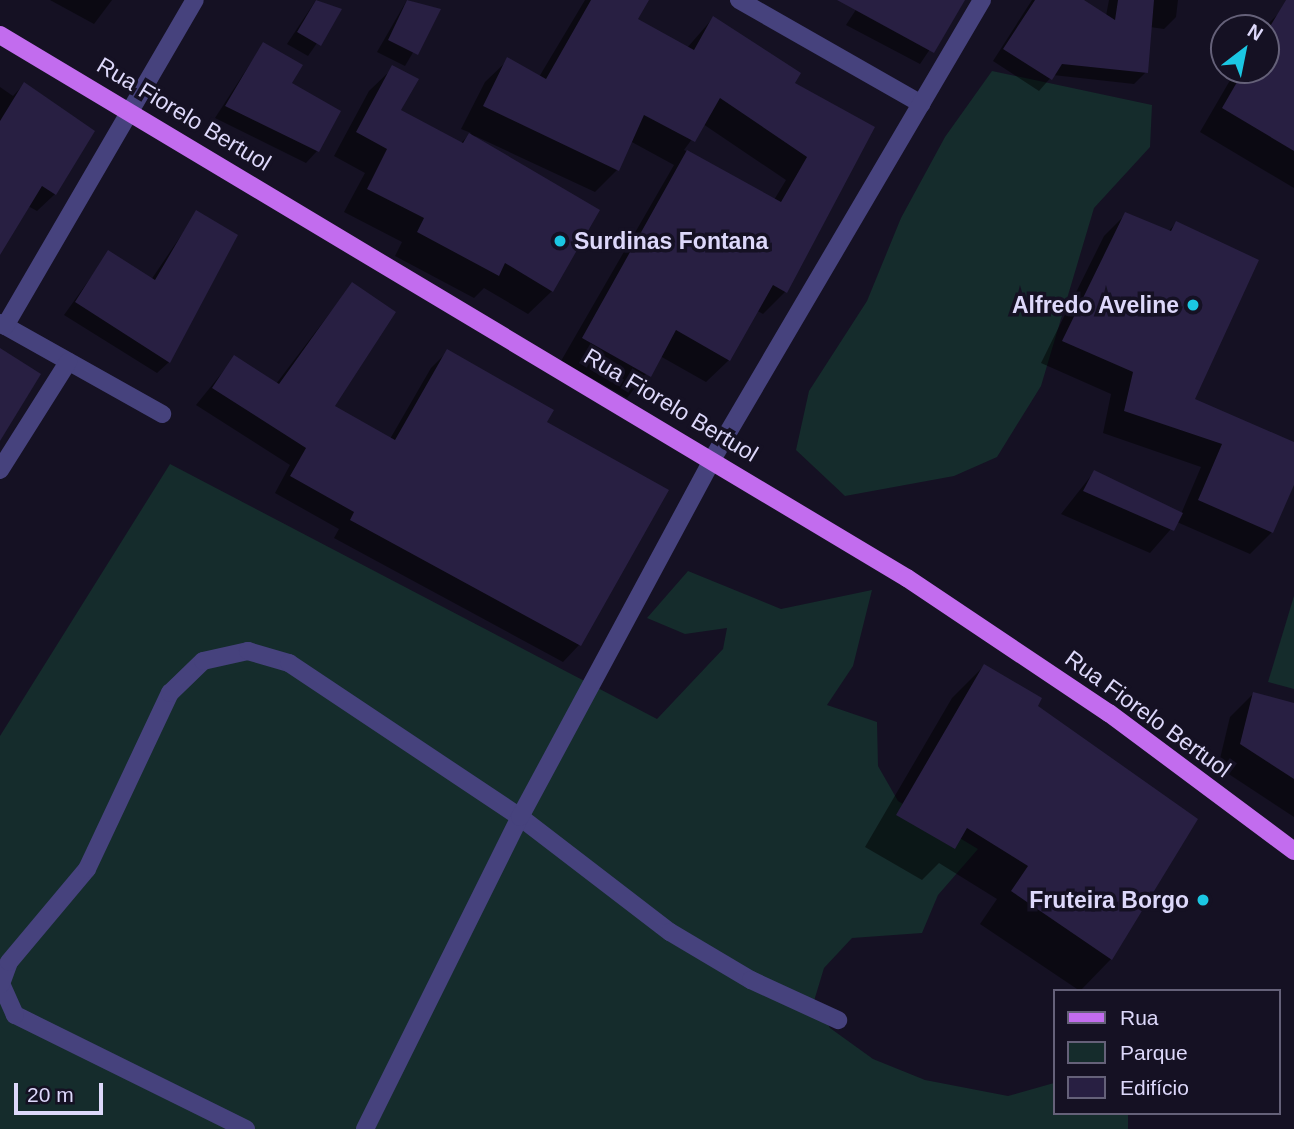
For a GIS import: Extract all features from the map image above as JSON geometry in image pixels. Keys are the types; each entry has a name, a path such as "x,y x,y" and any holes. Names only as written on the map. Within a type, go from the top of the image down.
{"main road":[{"name":"Rua Fiorelo Bertuol","path":"0,35 713,458 1109,713 1294,850"}],"street":[{"path":"162,414 3,325 135,113 195,0"},
{"path":"739,0 921,104"},
{"path":"365,1129 520,817 713,458 982,0"},
{"path":"0,470 68,362"},
{"path":"246,1129 15,1015 1,984 9,962 87,869 170,693 203,661 248,652 289,663 520,817 670,932 751,980 838,1020"}],"green space":[{"path":"992,71 1152,105 1150,147 1094,208 1041,386 997,457 954,476 845,496 796,450 809,391 867,301 901,218 945,137"},
{"path":"170,464 657,719 723,649 727,628 685,634 647,618 688,571 781,609 872,590 853,666 827,705 877,722 878,766 898,801 978,849 938,895 922,933 852,938 824,968 814,1001 830,1028 873,1059 925,1080 1008,1096 1052,1084 1052,1115 1128,1115 1128,1129 0,1129 0,736"},
{"path":"1294,596 1294,689 1268,682"}],"building":[{"path":"316,0 342,9 321,46 297,32"},
{"path":"407,0 441,9 418,55 388,40"},
{"path":"591,0 649,0 638,19 694,50 713,16 801,73 795,83 875,127 787,293 773,285 730,361 676,330 651,377 582,338 687,150 781,202 807,157 720,98 695,142 644,115 619,171 483,106 507,57 546,79"},
{"path":"837,0 965,0 934,53"},
{"path":"1035,0 1084,0 1115,20 1118,0 1154,0 1148,73 1062,64 1052,80 1003,49"},
{"path":"1286,0 1294,0 1294,151 1222,108 1236,84 1280,84 1280,14 1278,14"},
{"path":"263,42 303,65 292,83 341,111 319,152 225,106"},
{"path":"392,65 419,79 401,110 463,143 469,133 600,210 553,292 505,263 499,276 417,232 424,218 367,189 387,149 356,132"},
{"path":"24,82 95,131 56,195 42,186 0,255 0,121"},
{"path":"196,210 238,235 170,363 75,302 108,250 155,280"},
{"path":"1125,212 1171,231 1176,221 1259,260 1195,399 1294,442 1294,485 1273,533 1198,500 1222,444 1124,411 1133,372 1062,341"},
{"path":"352,282 396,312 335,406 395,440 447,349 554,410 547,422 669,490 581,646 350,520 354,512 290,476 306,448 212,388 234,355 279,384"},
{"path":"0,348 41,374 0,441"},
{"path":"1094,470 1183,513 1174,531 1083,491"},
{"path":"984,664 1042,698 1038,706 1198,819 1112,960 1011,891 1028,866 967,828 955,849 896,815"},
{"path":"1253,692 1294,703 1294,779 1240,744"}],"place":[{"name":"Surdinas Fontana","path":"560,241"},
{"name":"Alfredo Aveline","path":"1193,305"},
{"name":"Fruteira Borgo","path":"1203,900"}]}
